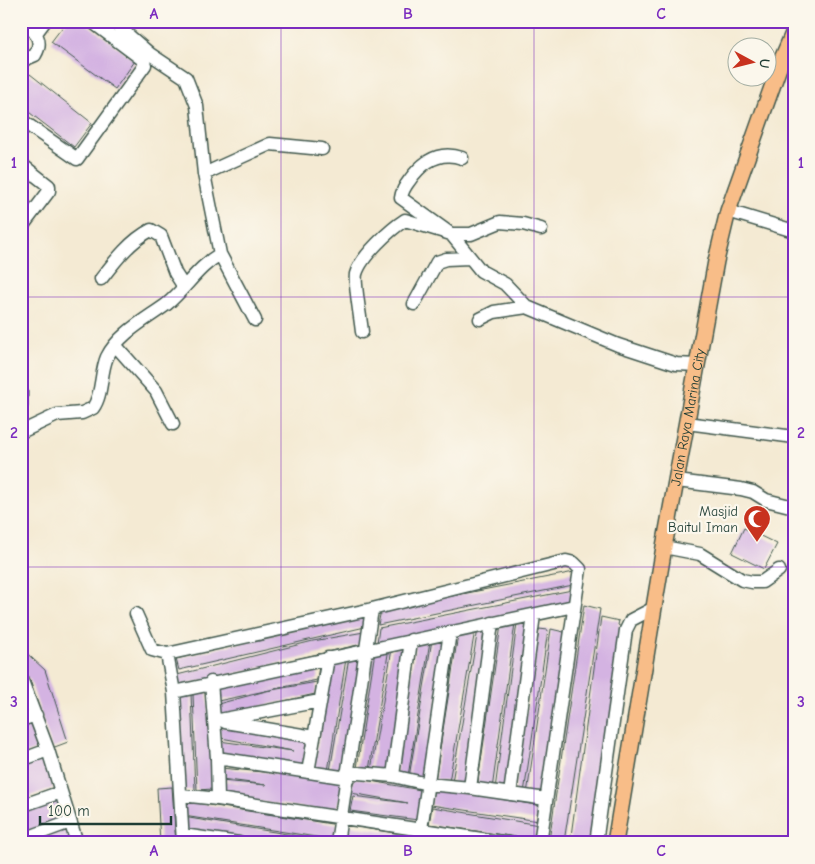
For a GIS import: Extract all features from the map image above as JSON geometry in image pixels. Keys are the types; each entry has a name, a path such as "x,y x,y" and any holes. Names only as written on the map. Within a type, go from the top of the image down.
{"main road":[{"name":"Jalan Raya Marina City","path":"615,843 664,547 678,481 696,365 716,261 728,211 782,59 794,31"}],"street":[{"path":"21,61 30,59 38,50 39,44 29,27 45,21"},
{"path":"21,120 77,159 145,65 143,60 91,21"},
{"path":"112,21 150,54 186,78 197,106 204,174 220,254 255,320"},
{"path":"204,174 270,144 322,149"},
{"path":"462,158 453,155 439,156 425,162 416,171 402,193 404,201 451,234 481,272 505,284 527,307 618,345 676,364 696,365"},
{"path":"21,164 49,186 49,191 21,228"},
{"path":"728,211 794,231"},
{"path":"362,332 356,275 363,262 377,245 396,226 406,220 451,234 471,234 500,222 523,224 541,230"},
{"path":"102,279 121,254 142,234 154,231 161,236 175,273 184,287"},
{"path":"21,432 57,415 88,412 93,408 108,357 116,346 137,325 166,304 207,262 220,254"},
{"path":"414,304 437,262 446,259 469,258"},
{"path":"480,318 494,312 527,307"},
{"path":"116,346 156,391 173,424"},
{"path":"21,391 21,406"},
{"path":"687,423 794,437"},
{"path":"678,481 753,492 766,500 794,507"},
{"path":"664,547 700,554 742,580 762,582 779,570"},
{"path":"136,614 152,650 167,654 372,609 566,561 574,563 580,569 540,843"},
{"path":"174,692 211,682 574,606"},
{"path":"596,843 626,630 631,620 654,608"},
{"path":"337,843 372,609"},
{"path":"510,794 534,615"},
{"path":"470,788 492,623"},
{"path":"420,836 450,632"},
{"path":"393,776 411,640"},
{"path":"167,654 174,692 183,839 239,843"},
{"path":"308,772 328,658"},
{"path":"22,679 48,750 77,843"},
{"path":"211,682 218,758 218,798"},
{"path":"215,721 320,701"},
{"path":"21,720 36,715"},
{"path":"215,721 314,737"},
{"path":"21,760 48,750"},
{"path":"218,758 308,772 393,776 428,784 470,788 546,800"},
{"path":"21,806 61,792"},
{"path":"180,795 218,798 340,818 420,836 508,843"},
{"path":"21,840 70,822"}],"building":[{"path":"67,21 83,21 135,61 115,89 51,42"},
{"path":"30,74 92,123 74,147 21,106 21,85"},
{"path":"744,528 777,544 764,569 732,553"},
{"path":"574,572 573,585 378,625 381,610"},
{"path":"572,590 571,603 377,643 379,628"},
{"path":"584,605 600,609 564,842 549,841"},
{"path":"367,615 365,627 179,670 176,659 316,624"},
{"path":"601,617 619,621 618,625 626,630 596,843 570,843"},
{"path":"515,623 492,789 477,788 501,625"},
{"path":"517,623 529,624 506,790 495,789"},
{"path":"492,626 468,785 452,782 478,629"},
{"path":"539,629 548,630 524,793 515,793"},
{"path":"551,629 568,633 544,795 527,794"},
{"path":"475,630 449,782 435,780 458,635"},
{"path":"364,632 362,644 175,687 173,676 313,641"},
{"path":"447,638 425,780 409,777 432,640"},
{"path":"430,641 408,776 396,775 416,643"},
{"path":"409,645 390,772 371,770 392,649"},
{"path":"21,648 45,670 68,742 52,748 30,680 21,672"},
{"path":"389,648 369,770 357,768 375,651"},
{"path":"363,655 345,774 330,771 349,657"},
{"path":"346,659 328,771 314,768 332,661"},
{"path":"319,666 317,680 218,701 217,685"},
{"path":"317,682 315,694 218,716 218,704 266,691"},
{"path":"21,689 29,711 21,714"},
{"path":"207,692 213,789 197,790 193,694"},
{"path":"179,694 191,694 195,790 183,790"},
{"path":"32,721 42,747 21,755 21,725"},
{"path":"219,727 259,730 308,739 302,769 220,753 219,741 293,751 221,738"},
{"path":"45,758 53,788 21,799 21,766"},
{"path":"221,768 346,780 335,812 219,796 221,781 266,785 221,779"},
{"path":"354,778 426,791 418,820 350,811 353,796 408,803 351,793"},
{"path":"172,787 176,843 160,843 157,788"},
{"path":"434,788 542,806 539,821 431,805"},
{"path":"59,799 64,819 21,835 21,811"},
{"path":"183,801 338,825 335,840 184,816"},
{"path":"432,807 539,825 536,840 429,824"},
{"path":"183,817 335,843 256,843 184,832"},
{"path":"345,825 415,836 415,843 359,843 342,840"},
{"path":"68,828 72,843 28,843"},
{"path":"430,836 462,842 462,843 428,843"}],"place":[{"name":"Masjid Baitul Iman","path":"757,543"}]}
